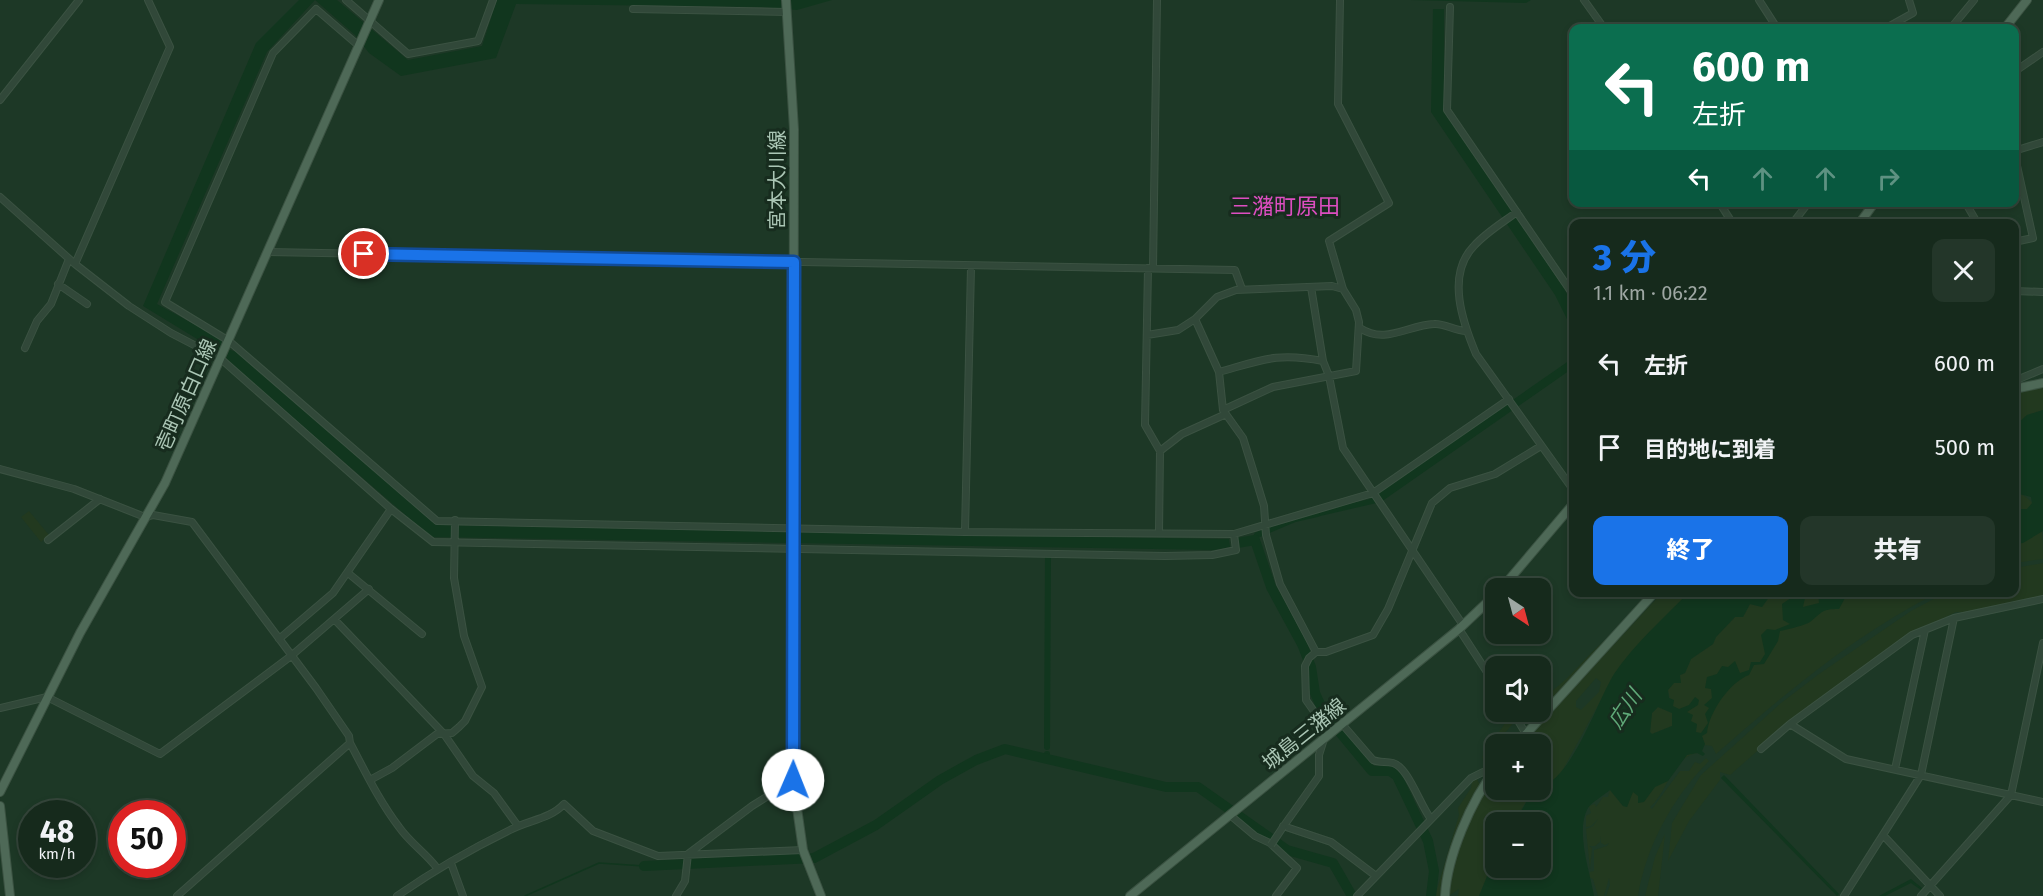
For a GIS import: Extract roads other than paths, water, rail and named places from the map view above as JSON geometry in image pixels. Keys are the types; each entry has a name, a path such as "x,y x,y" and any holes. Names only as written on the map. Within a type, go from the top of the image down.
{"main road":[{"name":"壱町原白口線","path":"0,792 47,697 165,483 379,0"},
{"path":"2008,24 2026,0"},
{"name":"宮本大川線","path":"786,7 794,129 793,780 803,852 822,896"},
{"path":"2019,388 2043,383"},
{"path":"1510,578 1569,509"},
{"path":"1526,734 1650,597"},
{"name":"城島三潴線","path":"1130,896 1461,627 1485,604"},
{"path":"1445,896 1459,840 1485,785"},
{"path":"0,806 10,896"}],"street":[{"path":"0,100 79,0"},
{"path":"25,348 37,321 51,304 58,284 72,262 170,47 148,0"},
{"path":"346,0 369,23 408,54 478,41 493,0"},
{"path":"1157,0 1145,425 1160,451 1159,533"},
{"path":"1584,0 1601,24"},
{"path":"1759,0 1774,24"},
{"path":"1893,24 1913,13 1909,0"},
{"path":"1954,24 1974,0"},
{"path":"1160,451 1182,434 1273,387 1356,371 1356,344 1360,328 1356,310 1343,289 1329,241 1389,203 1338,104 1340,1"},
{"path":"1450,6 1447,110 1569,289"},
{"path":"633,9 786,7"},
{"path":"360,44 314,10 273,53 165,302 228,343 437,521 965,532 1234,534 1265,530 1309,510 1374,494 1510,400"},
{"path":"2019,69 2043,52"},
{"path":"2019,149 2043,142"},
{"path":"2019,174 2033,238 2019,241"},
{"path":"0,197 72,262 171,333 222,357 391,509 433,542 794,546 1212,555 1236,550 1234,534"},
{"path":"1796,219 1805,207"},
{"path":"1517,212 1471,249 1458,286 1466,331 1476,354 1569,484"},
{"path":"268,252 971,267 1235,270 1242,289"},
{"path":"965,532 971,267"},
{"path":"58,284 87,304"},
{"path":"1146,335 1178,330 1195,319 1217,297 1242,289 1311,287 1343,289"},
{"path":"1311,287 1323,361 1329,376 1343,448 1413,548 1485,667"},
{"path":"2019,291 2043,292"},
{"path":"1195,319 1219,372 1224,412 1243,438 1264,506 1265,530 1280,584 1316,652"},
{"path":"1360,328 1368,334 1390,335 1436,323 1466,331"},
{"path":"1219,372 1277,356 1294,356 1323,361"},
{"path":"2019,379 2043,369"},
{"path":"1271,844 1319,776 1319,755 1327,736 1306,700 1305,666 1309,658 1316,652 1326,652 1373,635 1379,627 1432,502 1450,488 1495,474 1541,446"},
{"path":"0,469 57,483 145,517 153,515 192,522 349,736 350,743 370,780 401,830 428,855 437,868"},
{"path":"48,540 100,499"},
{"path":"279,639 333,593 391,509"},
{"path":"370,780 392,768 437,734 452,733 465,722 482,687 464,636 454,578 455,520"},
{"path":"348,573 422,634"},
{"path":"0,708 47,697 160,754 291,656 369,589"},
{"path":"1761,749 1858,672 1912,635 1954,618 2043,599"},
{"path":"1844,896 1921,775 1954,618"},
{"path":"335,620 444,734 473,776 494,793 518,826"},
{"path":"1895,769 1925,630"},
{"path":"1921,896 2011,795 2043,643"},
{"path":"1519,722 1526,734"},
{"path":"1342,724 1373,760 1394,763 1405,772 1420,806 1431,819"},
{"path":"1790,724 1846,759 2043,802"},
{"path":"177,896 350,743"},
{"path":"1358,895 1471,778 1485,772"},
{"path":"687,856 752,806 793,780"},
{"path":"397,896 437,868 451,863 518,826 550,815 564,804 593,831 651,855 803,852"},
{"path":"1230,815 1255,836 1271,844 1297,868 1275,896"},
{"path":"1283,826 1331,842 1376,876"},
{"path":"1883,835 1940,896"},
{"path":"676,896 685,881 687,856"},
{"path":"451,863 463,896"}],"water":[{"path":"299,0 315,0 267,52 157,304 219,338 230,350 238,352 436,525 1229,539 1230,547 1214,550 431,537 231,364 225,356 143,306 256,43"},
{"path":"315,0 337,0 408,60 482,46 497,0 832,0 797,10 762,7 516,4 496,58 401,76 369,53 355,35"},
{"path":"1410,0 1531,0 1526,3"},
{"path":"1433,9 1444,9 1444,110 1565,290 1569,298 1569,323 1555,295 1431,112"},
{"path":"1569,361 1569,371 1381,502 1316,517 1310,516 1313,512 1370,499"},
{"path":"2043,410 2043,531 2019,544 2019,509 2027,509 2032,503 2031,497 2019,494 2019,422 2027,415"},
{"name":"広川","path":"1684,597 1769,597 1762,607 1750,604 1743,617 1735,617 1716,637 1713,644 1691,659 1685,673 1680,675 1681,683 1674,683 1668,690 1669,698 1674,700 1673,706 1679,709 1689,705 1695,697 1699,700 1698,705 1687,712 1693,715 1691,721 1697,724 1696,732 1701,733 1708,723 1705,714 1709,708 1704,705 1712,698 1711,689 1705,688 1707,677 1717,674 1722,666 1728,667 1735,661 1740,673 1749,670 1751,662 1760,662 1765,654 1761,635 1767,629 1775,630 1790,624 1783,620 1782,604 1792,597 1805,598 1803,607 1819,603 1818,597 1847,597 1839,609 1825,610 1808,623 1780,631 1778,641 1764,664 1754,665 1749,675 1735,684 1716,707 1707,733 1702,736 1705,744 1702,751 1705,754 1703,756 1697,753 1687,755 1668,781 1655,787 1644,802 1638,803 1638,796 1633,792 1627,807 1623,806 1610,790 1588,808 1584,817 1583,840 1594,896 1479,896 1486,878 1551,878 1551,812 1521,812 1527,800 1551,800 1551,781 1559,774 1581,742 1614,674","holes":["1658,707 1672,713 1672,726 1652,734 1650,732 1652,713"]},
{"path":"1724,775 1839,894 1837,896 1721,778"},
{"path":"1911,879 1922,888 1921,890 1911,883 1885,896 1879,896"}],"waterway":[{"path":"1255,540 1257,535 1295,519 1317,514"},
{"path":"1237,543 1255,540 1271,587 1302,644 1311,667 1315,693 1324,713 1372,771 1390,771 1397,776 1428,841 1434,871 1431,896"},
{"path":"1047,747 1048,556"},
{"path":"644,866 814,858 876,825 940,780 976,760 1005,749 1166,787 1198,787 1287,850 1333,863 1352,896"},
{"path":"1047,754 1047,759"},
{"path":"525,896 599,863 644,866"}],"district":[{"name":"三潴町原田","path":"1285,206"}]}
